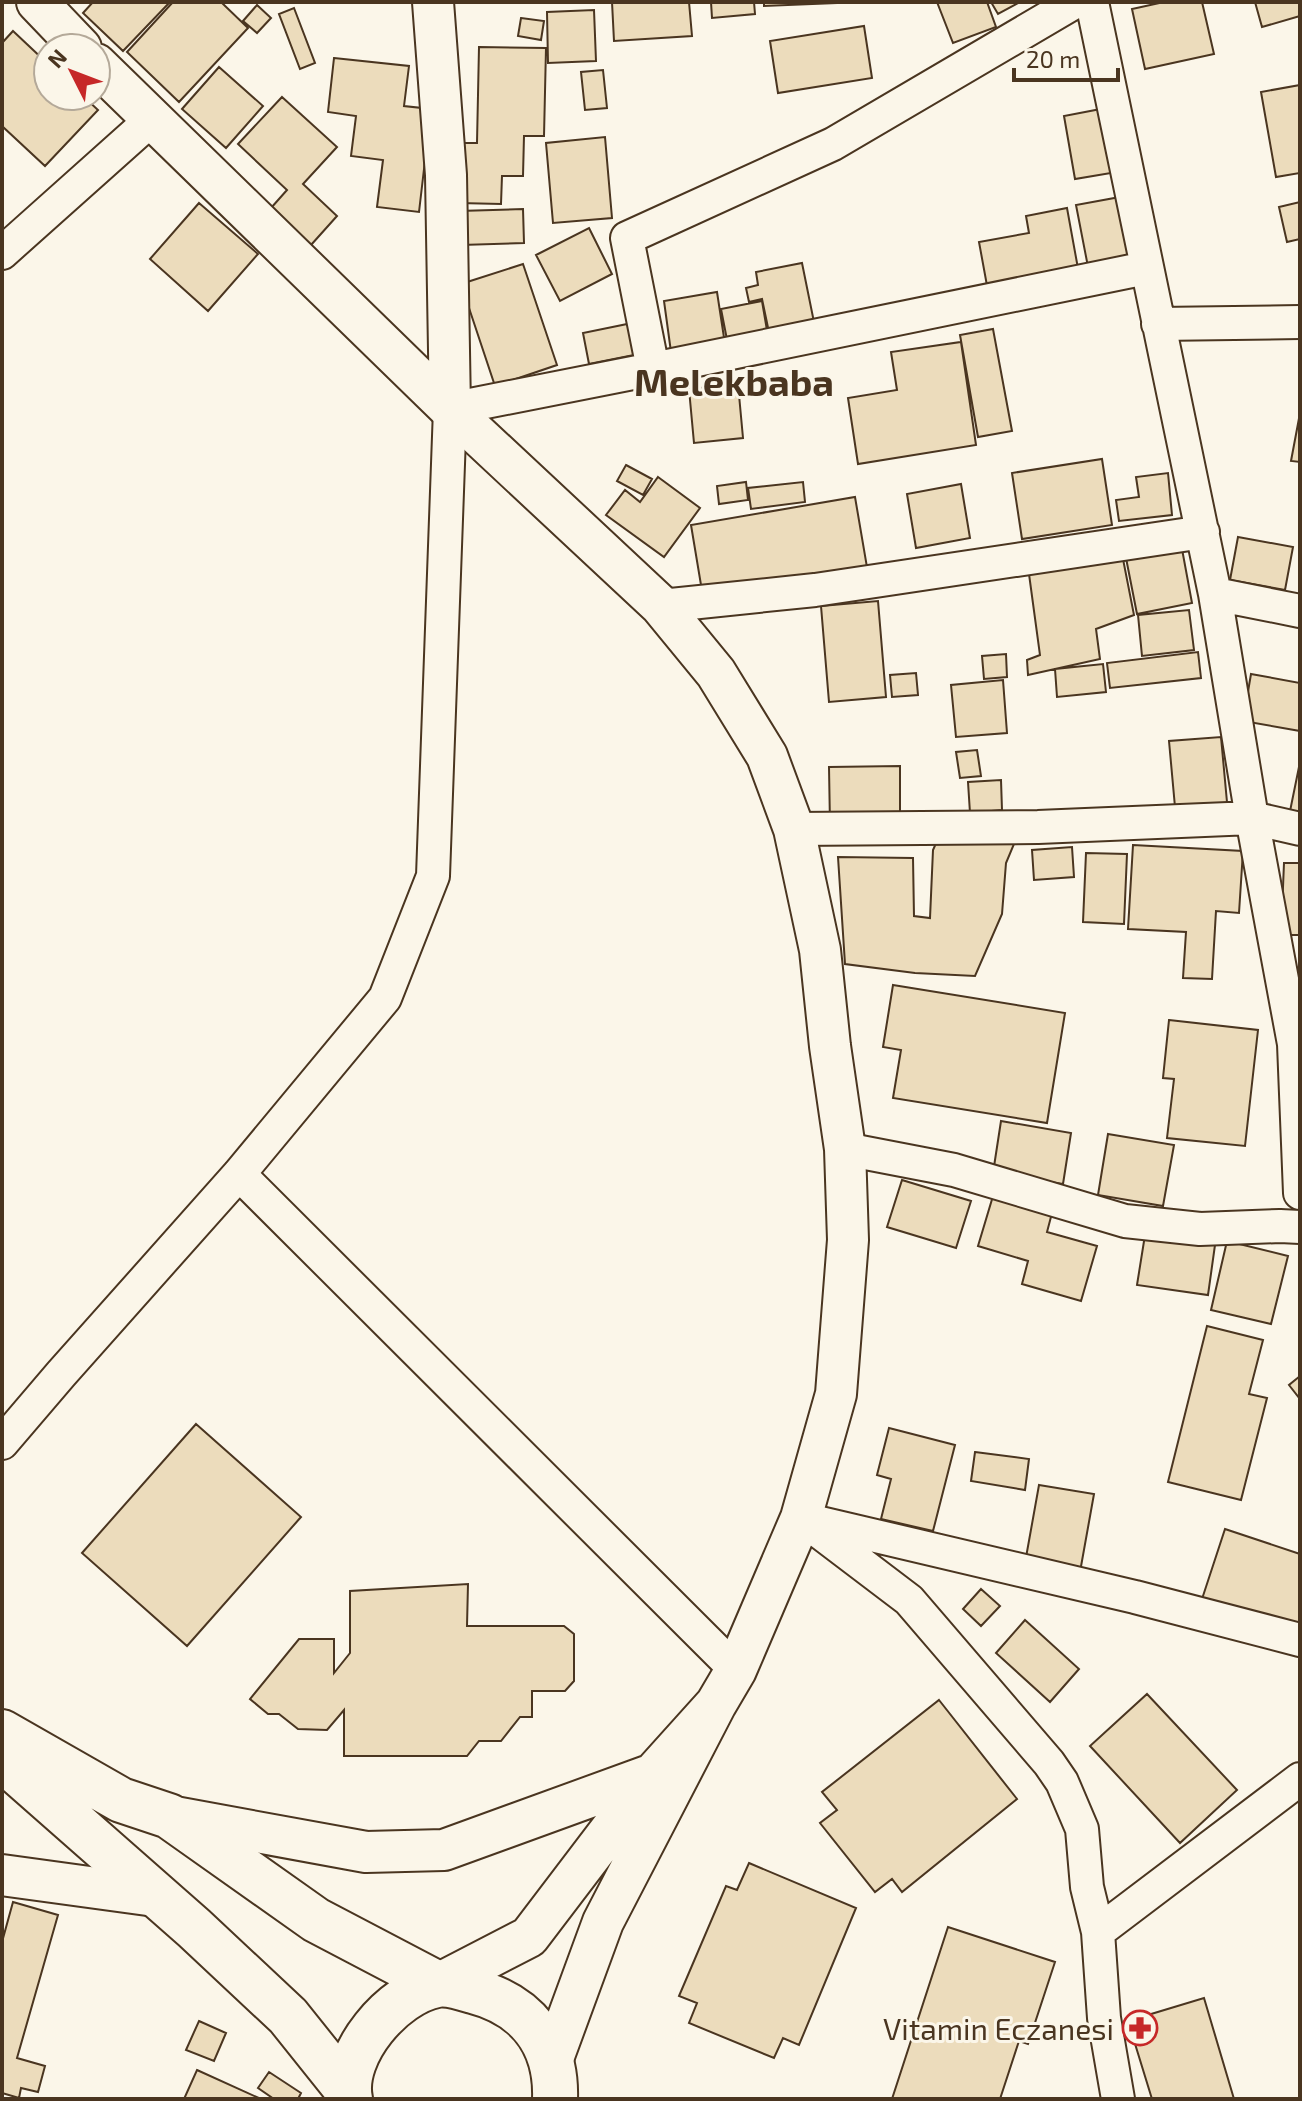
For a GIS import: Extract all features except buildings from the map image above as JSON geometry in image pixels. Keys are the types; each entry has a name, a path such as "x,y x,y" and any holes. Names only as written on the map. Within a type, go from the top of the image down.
{"main road":[{"path":"2,1732 121,1800 169,1816 316,1920 438,1984 494,1996 519,2012 539,2034 557,2084"},
{"path":"2,1759 194,1928 288,2016 347,2096"},
{"path":"347,2096 354,2064 365,2038 406,1997 438,1984"}],"street":[{"path":"37,2 66,32"},
{"path":"2,1443 239,1174 385,998 433,876 450,409 446,175 433,2"},
{"path":"653,369 627,238 833,144 1075,2"},
{"path":"1092,2 1203,532 1252,818 1297,1044 1300,1193"},
{"path":"112,80 450,409 661,606 716,673 767,756 794,829 820,950 845,1149 848,1240 836,1394 801,1518 736,1670 603,1922 557,2084"},
{"path":"2,253 152,119"},
{"path":"450,409 1146,268"},
{"path":"1158,324 1300,322"},
{"path":"661,606 815,590 1203,532"},
{"path":"1215,594 1300,611"},
{"path":"794,829 1038,827 1252,818 1300,829"},
{"path":"845,1149 954,1170 1125,1221 1200,1229 1300,1227"},
{"path":"239,1174 736,1670"},
{"path":"801,1518 1135,1597 1300,1640"},
{"path":"801,1518 909,1600 1062,1782 1082,1829 1087,1887 1098,1932 1104,2018 1118,2099"},
{"path":"438,1984 529,1937 653,1774 716,1704"},
{"path":"169,1816 366,1852 444,1850 653,1774"},
{"path":"1098,1932 1300,1779"},
{"path":"2,1875 155,1896"}],"place":[{"name":"Vitamin Eczanesi","path":"1140,2028"}],"district":[{"name":"Melekbaba","path":"734,381"}]}
